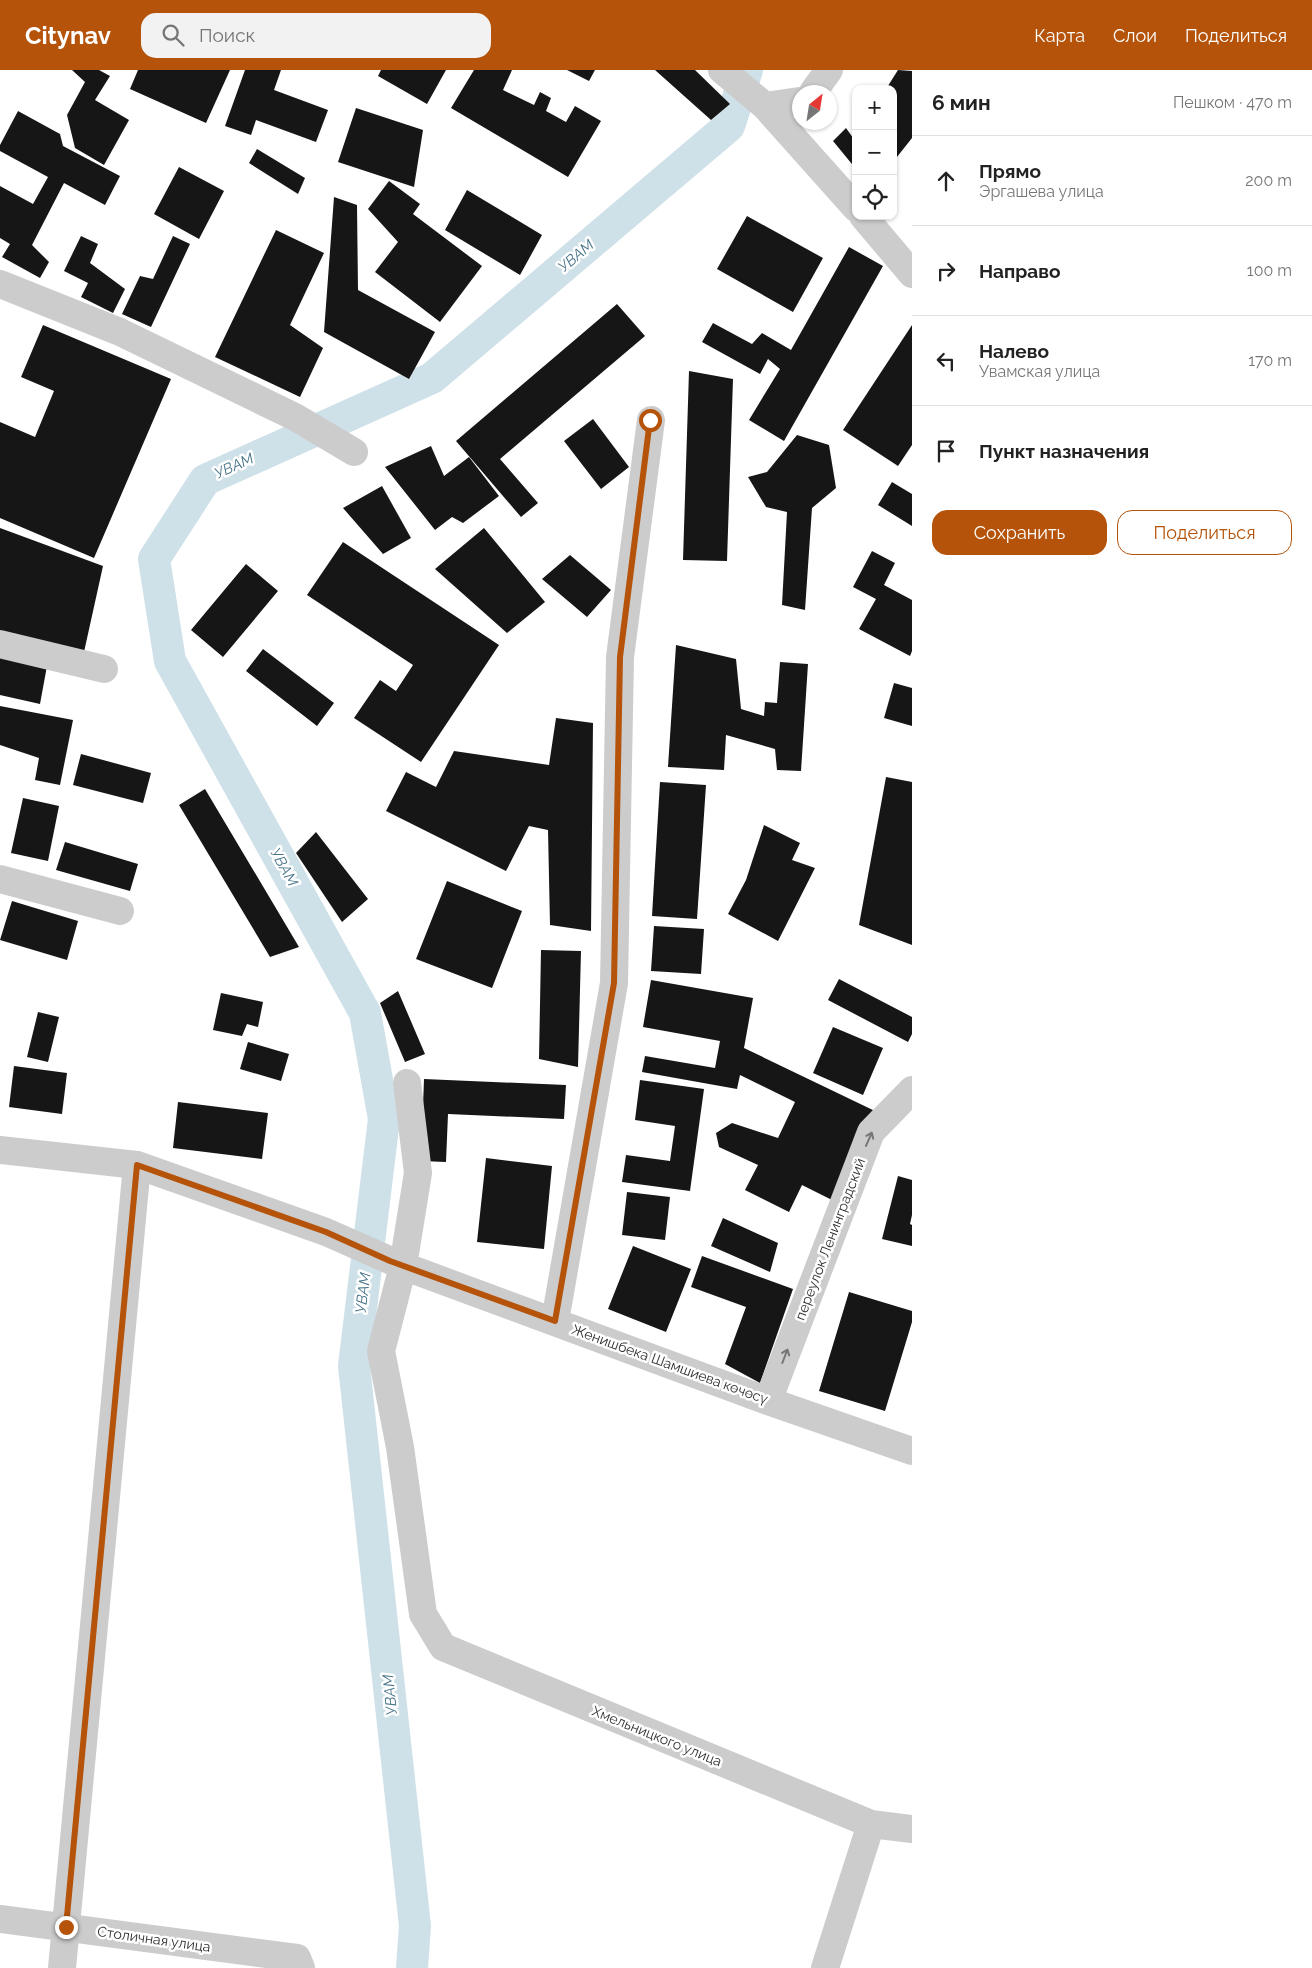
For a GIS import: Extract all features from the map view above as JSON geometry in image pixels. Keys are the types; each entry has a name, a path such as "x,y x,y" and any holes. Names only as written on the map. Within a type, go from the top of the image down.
{"street":[{"path":"722,70 765,106 852,204"},
{"path":"818,85 829,70"},
{"path":"765,106 792,102"},
{"path":"866,220 912,274"},
{"path":"0,284 120,332 295,417 354,452"},
{"path":"555,1321 614,983 620,657 650,420"},
{"path":"0,644 104,669"},
{"path":"0,879 120,911"},
{"path":"396,1263 418,1173 407,1083"},
{"name":"переулок Ленинградский","path":"768,1401 872,1132 912,1090"},
{"name":"Женишбека Шамшиева көчөсү","path":"0,1150 137,1165 326,1232 396,1263 768,1401 912,1451"},
{"path":"62,1968 137,1165"},
{"name":"Хмельницкого улица","path":"396,1263 381,1351 400,1447 423,1614 443,1647 870,1824 912,1829"},
{"path":"825,1968 870,1824"},
{"name":"Столичная улица","path":"0,1919 297,1958 302,1968"}],"building":[{"path":"72,70 99,70 110,76 95,100 129,120 104,165 75,148 67,115 85,82"},
{"path":"138,70 230,70 206,123 130,89"},
{"path":"245,70 281,70 274,90 328,110 316,142 256,120 251,135 225,126"},
{"path":"381,70 446,70 427,104 378,76"},
{"path":"474,70 512,70 503,90 534,105 540,92 551,98 546,111 566,122 575,106 601,121 568,177 451,108"},
{"path":"567,70 595,70 589,81"},
{"path":"655,70 695,70 730,104 711,120"},
{"path":"898,70 912,71 912,138 897,157 897,85 889,85"},
{"path":"356,108 423,130 414,187 338,162"},
{"path":"18,111 60,134 63,146 120,176 105,205 64,183 32,245 49,262 40,278 2,257 10,244 0,238 0,186 33,204 48,177 0,151 0,145"},
{"path":"846,128 852,136 852,164 833,141"},
{"path":"257,149 305,178 298,194 249,163"},
{"path":"179,167 224,191 199,239 154,214"},
{"path":"389,181 420,204 413,214 482,266 440,322 375,272 398,242 368,209"},
{"path":"467,190 542,235 520,275 445,230"},
{"path":"334,197 357,205 358,290 435,332 409,379 324,332"},
{"path":"747,216 823,258 793,312 717,269"},
{"path":"276,230 324,253 290,325 323,348 300,397 215,357"},
{"path":"81,236 98,244 90,263 125,289 113,313 81,297 88,283 64,271"},
{"path":"173,236 190,244 151,327 122,314 140,276 153,279"},
{"path":"849,247 883,266 784,441 749,420 780,369 768,359 760,374 702,342 713,323 752,344 762,333 791,350"},
{"path":"617,304 645,336 500,459 538,503 521,517 456,441"},
{"path":"43,325 171,379 94,558 0,518 0,422 35,437 54,391 21,377"},
{"path":"912,325 912,445 898,466 843,430"},
{"path":"689,371 733,379 727,561 683,560"},
{"path":"593,419 629,467 601,489 564,441"},
{"path":"797,435 829,445 836,488 812,508 805,610 782,605 787,512 766,507 748,477 767,472"},
{"path":"431,446 444,476 469,457 499,496 463,523 452,517 435,530 385,467"},
{"path":"892,482 912,494 912,526 878,505"},
{"path":"382,486 411,538 383,554 343,508"},
{"path":"0,528 103,566 84,652 0,633"},
{"path":"484,528 545,602 507,633 435,569"},
{"path":"343,542 499,645 421,762 354,718 380,680 396,691 413,665 307,595"},
{"path":"872,551 895,563 884,585 912,600 912,651 910,656 859,629 876,599 853,587"},
{"path":"570,555 611,590 587,617 542,579"},
{"path":"246,564 278,591 223,657 191,630"},
{"path":"676,645 736,659 741,709 764,716 765,702 777,703 780,662 808,664 801,771 777,770 775,749 726,735 724,770 668,767"},
{"path":"263,649 334,703 317,726 246,671"},
{"path":"0,657 47,666 40,704 0,695"},
{"path":"894,683 912,688 912,726 884,718"},
{"path":"0,706 73,720 60,785 35,780 39,758 0,745"},
{"path":"556,718 593,723 591,931 550,925 548,830 529,826 506,871 386,811 406,772 436,787 454,751 549,765"},
{"path":"81,754 151,773 143,803 73,785"},
{"path":"886,777 912,782 912,945 859,925"},
{"path":"660,782 706,785 697,919 652,916"},
{"path":"205,789 299,947 270,957 179,805"},
{"path":"23,798 59,806 48,861 11,853"},
{"path":"764,825 800,843 792,860 815,868 778,941 728,914 746,880"},
{"path":"316,832 368,899 342,922 296,853"},
{"path":"65,842 138,864 130,891 56,870"},
{"path":"447,881 522,911 492,988 416,959"},
{"path":"12,901 78,921 67,960 0,940"},
{"path":"654,926 704,929 701,974 651,971"},
{"path":"541,950 581,951 578,1067 539,1059"},
{"path":"839,979 912,1017 912,1034 908,1042 828,1000"},
{"path":"651,980 753,998 744,1048 877,1112 834,1201 802,1185 789,1212 745,1190 758,1165 719,1147 716,1133 732,1123 778,1138 795,1102 740,1075 737,1089 642,1072 645,1056 715,1068 720,1041 643,1027"},
{"path":"398,991 425,1054 405,1062 380,1003"},
{"path":"221,993 263,1002 258,1027 247,1024 242,1036 213,1030"},
{"path":"38,1012 59,1017 48,1062 27,1057"},
{"path":"833,1027 883,1048 863,1095 813,1073"},
{"path":"248,1042 289,1054 281,1081 240,1069"},
{"path":"14,1066 67,1073 62,1114 9,1107"},
{"path":"424,1079 566,1085 564,1119 448,1114 446,1162 421,1161"},
{"path":"640,1080 704,1089 690,1191 622,1182 626,1155 670,1161 675,1126 635,1120"},
{"path":"178,1102 268,1113 262,1159 173,1148"},
{"path":"486,1158 552,1166 544,1249 477,1242"},
{"path":"898,1176 912,1180 912,1215 910,1224 912,1225 912,1246 882,1239"},
{"path":"627,1192 670,1197 665,1240 622,1235"},
{"path":"723,1218 778,1243 770,1272 711,1246"},
{"path":"633,1246 691,1269 666,1332 608,1309"},
{"path":"702,1256 793,1289 760,1383 725,1364 746,1307 691,1287"},
{"path":"849,1292 912,1311 912,1322 885,1411 819,1391"}],"waterway":[{"name":"УВАМ","path":"412,1968 415,1926 354,1366 384,1119 365,1013 170,661 154,559 205,480 432,378 729,126 747,70"}],"route":[{"path":"66,1927 137,1165 326,1232 390,1261 555,1321 614,983 620,657 650,420"}]}
